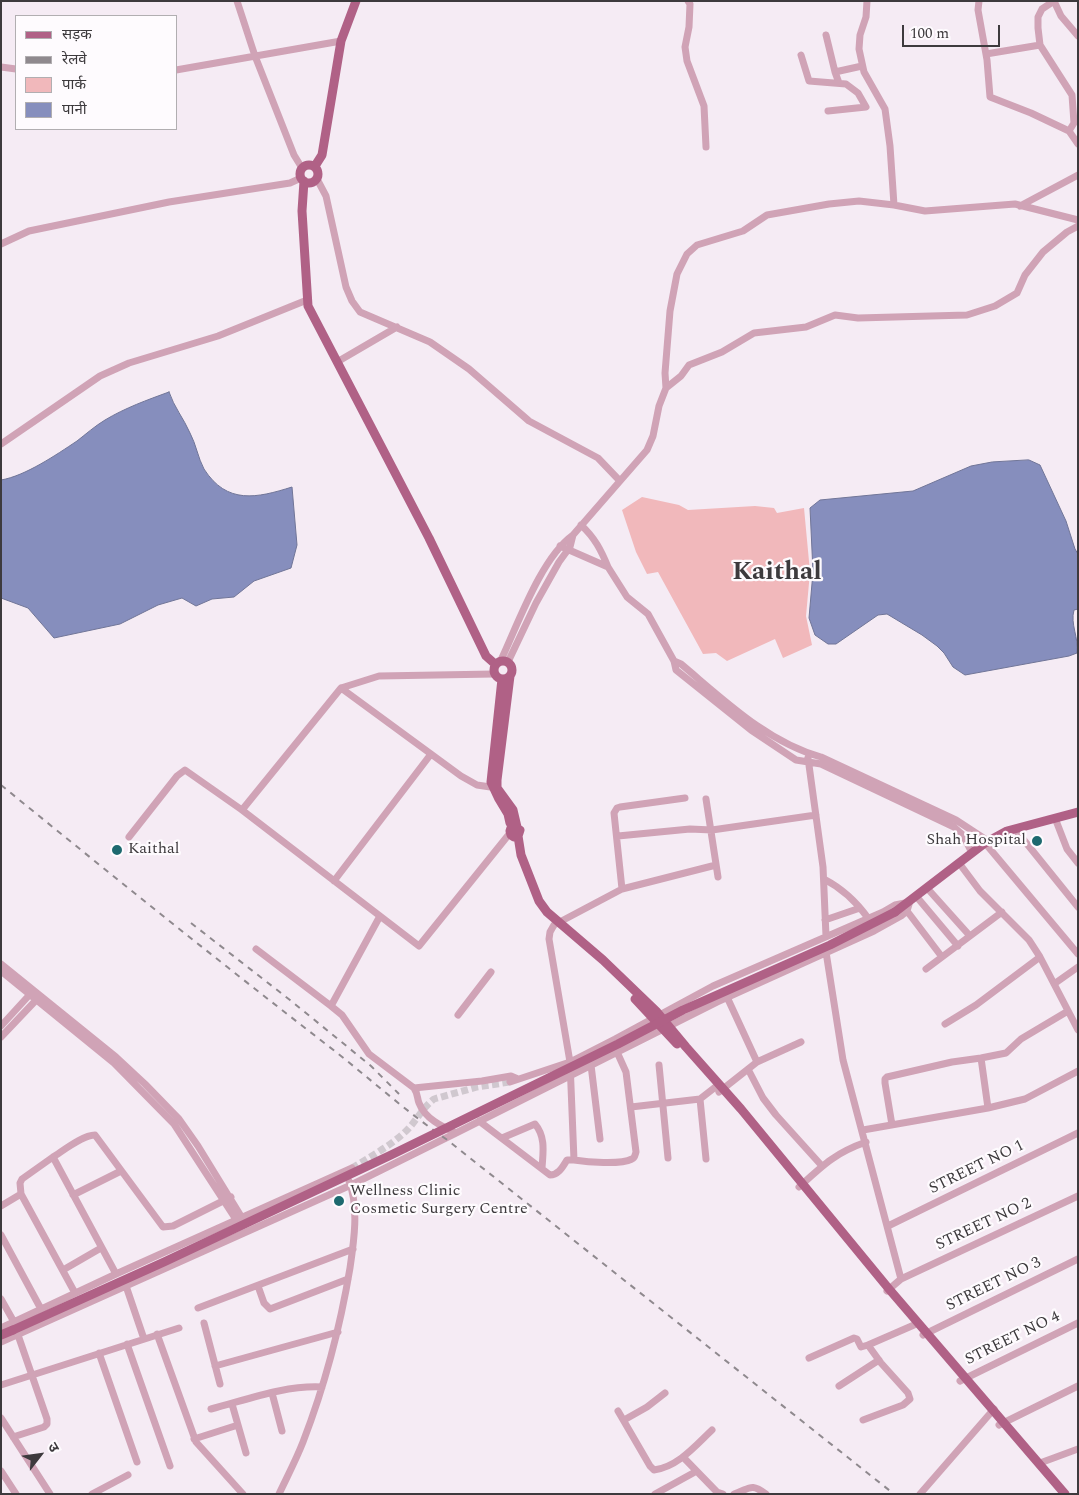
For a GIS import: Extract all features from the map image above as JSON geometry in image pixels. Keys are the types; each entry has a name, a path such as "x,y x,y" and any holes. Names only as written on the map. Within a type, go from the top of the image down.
{"main road":[{"path":"315,166 322,155 341,41 356,1"},
{"path":"303,180 311,183 317,179 319,172 315,166 308,164 302,168 300,175 303,180 302,211 308,306 429,538 486,656 512,668 502,676 495,788 513,810 514,832 539,901 557,924 666,1027 992,1411 1059,1494"},
{"path":"502,662 493,671 502,676"},
{"path":"1,1335 164,1262 391,1155 618,1044 683,1010 830,945 895,912 987,842 1007,831 1078,812"},
{"path":"888,1290 914,1325 925,1334"},
{"path":"1001,1424 1040,1463 1065,1494"}],"street":[{"path":"237,1 255,56 294,155 302,168"},
{"path":"688,1 690,4 689,27 685,47 687,60 704,106 706,147"},
{"path":"867,1 866,17 860,35 859,49 864,72 884,109 890,146 894,205"},
{"path":"979,1 978,10 986,54 990,97 1031,113 1069,131 1078,144"},
{"path":"1069,131 1074,123 1076,99 1040,46 1038,17 1042,9 1054,1 1061,16 1078,36"},
{"path":"826,34 839,83"},
{"path":"178,70 341,41"},
{"path":"986,54 1040,46"},
{"path":"801,55 809,81 846,84 858,93 866,107 828,111"},
{"path":"835,72 862,66"},
{"path":"1,67 15,69"},
{"path":"1020,206 1078,176"},
{"path":"317,179 326,196 346,287 352,301 360,312 430,342 469,369 529,421 598,458 619,480"},
{"path":"1,244 29,231 169,202 290,184 303,180"},
{"path":"502,662 542,574 564,548 570,547 573,535 647,450 653,436 659,406 666,388 665,373 670,310 677,274 686,254 697,245 743,231 767,215 829,204 859,201 925,211 1015,204 1078,220"},
{"path":"666,388 681,376 689,365 722,352 754,333 806,327 835,315 858,318 968,315 995,306 1017,293 1025,275 1044,252 1067,232 1078,226"},
{"path":"1,444 100,376 129,363 218,336 307,300"},
{"path":"337,362 397,327"},
{"path":"581,525 591,534 599,546 608,567 628,597 648,614 674,661 676,670 751,730 796,760 828,767 954,827 963,834 972,853"},
{"path":"564,548 608,567"},
{"path":"674,661 681,664 748,719 801,752 822,757 956,820 987,842 1078,954"},
{"path":"242,810 341,688 379,676 502,676"},
{"path":"341,688 461,776 477,785 495,788"},
{"path":"808,753 824,879 826,936"},
{"path":"334,881 431,754"},
{"path":"128,837 177,776 185,770 242,810 419,946 514,832"},
{"path":"622,889 618,836 614,813 617,808 685,798"},
{"path":"706,799 718,877"},
{"path":"618,836 690,829 712,830 816,815"},
{"path":"1055,818 1067,849 1078,862"},
{"path":"1015,829 1078,907"},
{"path":"959,863 980,891 1029,940 1040,957 1078,1030"},
{"path":"574,1160 570,1062 549,939 550,932 557,924 622,889 716,865"},
{"path":"824,879 855,901 868,918"},
{"path":"927,888 970,936"},
{"path":"1,1328 15,1329 126,1286 351,1185 727,997 874,931 901,916 907,911 913,899"},
{"path":"510,1082 570,1062 713,986 895,905 913,899"},
{"path":"913,899 958,946"},
{"path":"825,920 860,908"},
{"path":"907,911 942,957"},
{"path":"926,969 1002,912"},
{"path":"331,1006 380,916"},
{"path":"256,949 342,1015 369,1054 414,1088 417,1093 418,1103 426,1114 439,1125 456,1133"},
{"path":"826,952 843,1060 901,1279"},
{"path":"945,1024 976,1005 1040,957"},
{"path":"1,964 32,992"},
{"path":"1054,984 1078,967"},
{"path":"458,1015 491,972"},
{"path":"2,975 39,997 116,1057 179,1119 248,1232"},
{"path":"1,1026 32,992"},
{"path":"1,1037 39,997"},
{"path":"727,997 757,1062"},
{"path":"892,1125 885,1083 887,1077 952,1062 1006,1053 1022,1039 1068,1011"},
{"path":"631,1107 700,1099 757,1062 801,1042"},
{"path":"479,1121 550,1175 560,1170 567,1160 610,1162 634,1158 636,1152 626,1072 617,1052"},
{"path":"981,1058 988,1108"},
{"path":"590,1065 600,1139"},
{"path":"660,1065 668,1158"},
{"path":"748,1069 763,1098 822,1166"},
{"path":"863,1130 988,1108 1025,1099 1078,1070"},
{"path":"414,1088 511,1076 518,1079"},
{"path":"700,1099 706,1159"},
{"path":"502,1138 535,1124 544,1142 542,1168"},
{"path":"75,1293 21,1194 20,1183 22,1179 52,1157 92,1134 98,1138 163,1227 173,1226 228,1199"},
{"name":"STREET NO 1","path":"888,1226 1078,1134"},
{"path":"801,1185 833,1157 846,1149 866,1142"},
{"path":"52,1157 116,1274"},
{"path":"1,1342 41,1309 349,1170 354,1200 353,1249 345,1301 332,1356 303,1443 279,1494"},
{"path":"73,1196 121,1171"},
{"path":"1,1206 21,1194"},
{"name":"STREET NO 2","path":"888,1290 901,1279 1078,1196"},
{"path":"1,1235 41,1309"},
{"path":"63,1270 101,1248"},
{"path":"198,1308 353,1249"},
{"name":"STREET NO 3","path":"925,1334 1078,1259"},
{"path":"258,1286 264,1303 270,1309 348,1279"},
{"path":"126,1286 144,1339"},
{"path":"1,1299 15,1329 47,1419 47,1424 44,1428 13,1437"},
{"name":"STREET NO 4","path":"963,1379 1078,1322"},
{"path":"204,1324 220,1384"},
{"path":"809,1358 854,1338 857,1339 861,1347 868,1346 914,1325"},
{"path":"1,1385 179,1328"},
{"path":"215,1366 338,1332"},
{"path":"157,1334 196,1442 242,1494"},
{"path":"128,1344 170,1466"},
{"path":"863,1420 903,1405 910,1399 908,1393 868,1346"},
{"path":"99,1353 137,1462"},
{"path":"839,1386 878,1360"},
{"path":"211,1409 307,1386 322,1387"},
{"path":"1001,1424 1078,1386"},
{"path":"272,1393 282,1431"},
{"path":"624,1420 647,1407 665,1393"},
{"path":"232,1404 246,1453"},
{"path":"618,1411 654,1470 663,1468 683,1457 712,1430"},
{"path":"920,1494 992,1411"},
{"path":"1,1418 50,1494"},
{"path":"194,1438 238,1425"},
{"path":"1040,1463 1078,1449"},
{"path":"683,1457 718,1493"},
{"path":"1,1472 16,1494"},
{"path":"654,1494 696,1472"},
{"path":"92,1494 128,1475"},
{"path":"734,1494 752,1487 758,1488 766,1494"}],"green space":[{"path":"642,497 679,505 688,510 755,506 774,508 777,513 804,508 810,572 806,616 812,645 783,658 775,639 727,661 716,653 703,654 658,572 647,574 636,552 622,510"}],"water":[{"path":"169,392 192,437 204,469 213,481 223,489 243,496 255,496 292,487 297,545 291,568 254,581 234,597 212,599 196,606 182,598 158,605 120,624 54,638 28,608 1,598 1,480 20,474 40,464 113,416 136,404"},
{"path":"1029,460 1040,465 1066,521 1078,554 1078,609 1074,610 1073,615 1077,653 965,675 953,667 937,646 887,614 878,615 836,644 828,644 815,635 809,618 813,572 810,508 820,500 913,491 971,466 992,462"}],"tunnel":[{"path":"352,1168 399,1137 434,1099 477,1087 510,1082"}],"railway":[{"path":"1,785 400,1105 446,1139 894,1494"},
{"path":"191,923 371,1066 399,1094"}],"place":[{"name":"Shah Hospital","path":"1037,841"},
{"name":"Kaithal","path":"117,850"},
{"name":"Wellness Clinic Cosmetic Surgery Centre","path":"339,1201"}],"district":[{"name":"Kaithal","path":"777,574"}]}
